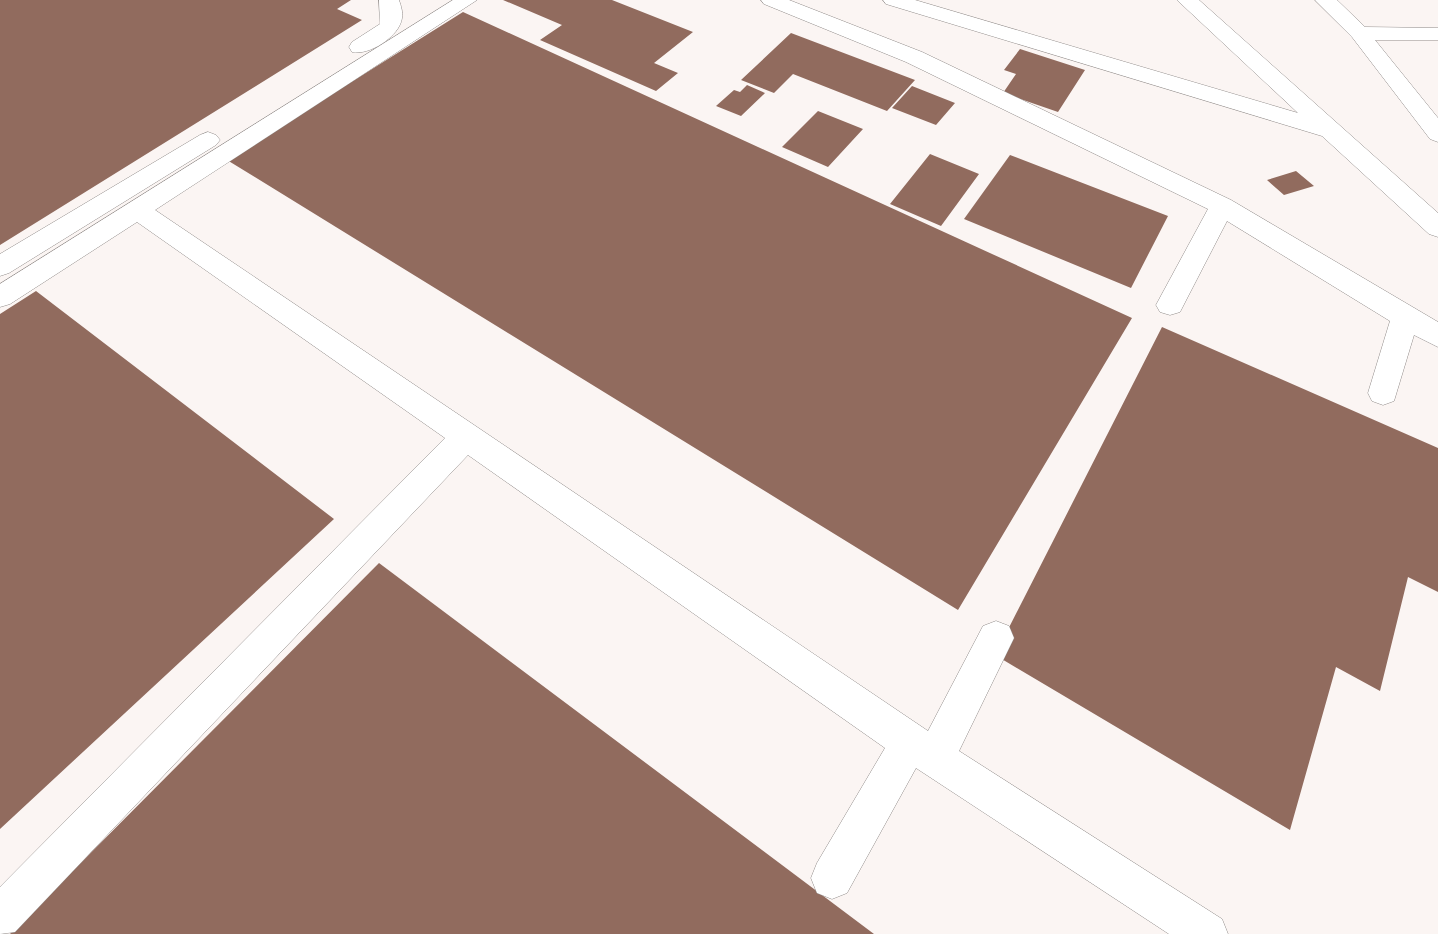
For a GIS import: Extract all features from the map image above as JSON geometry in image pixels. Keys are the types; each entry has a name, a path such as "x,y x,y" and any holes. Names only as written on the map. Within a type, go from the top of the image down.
{"street":[{"path":"0,266 391,26 394,15 389,0"},
{"path":"0,297 467,0"},
{"path":"771,0 914,57 1222,206 1438,336"},
{"path":"893,0 1329,130"},
{"path":"1187,0 1438,228"},
{"path":"1325,0 1360,33 1438,134"},
{"path":"1360,33 1438,34"},
{"path":"1170,305 1222,206"},
{"path":"137,210 922,750 1207,934"},
{"path":"1383,393 1406,315"},
{"path":"0,916 467,436"},
{"path":"832,878 996,638"}],"building":[{"path":"0,0 351,0 337,9 362,20 0,245"},
{"path":"503,0 612,0 693,32 654,63 678,73 656,91 540,40 562,25"},
{"path":"463,12 1132,318 958,610 227,160"},
{"path":"791,33 915,80 887,111 793,74 774,93 741,80"},
{"path":"1020,49 1085,70 1058,112 1003,93 1016,74 1004,70"},
{"path":"747,85 765,93 741,116 716,106 734,90 740,92"},
{"path":"912,86 955,103 936,125 892,108"},
{"path":"818,111 863,129 828,167 782,147"},
{"path":"930,154 979,174 941,226 890,204"},
{"path":"1010,155 1168,216 1131,288 964,219"},
{"path":"1296,171 1314,186 1284,195 1267,180"},
{"path":"36,291 334,519 0,829 0,314"},
{"path":"1162,327 1438,448 1438,592 1408,577 1380,691 1336,667 1290,830 995,655"},
{"path":"379,563 874,934 10,934"}]}
